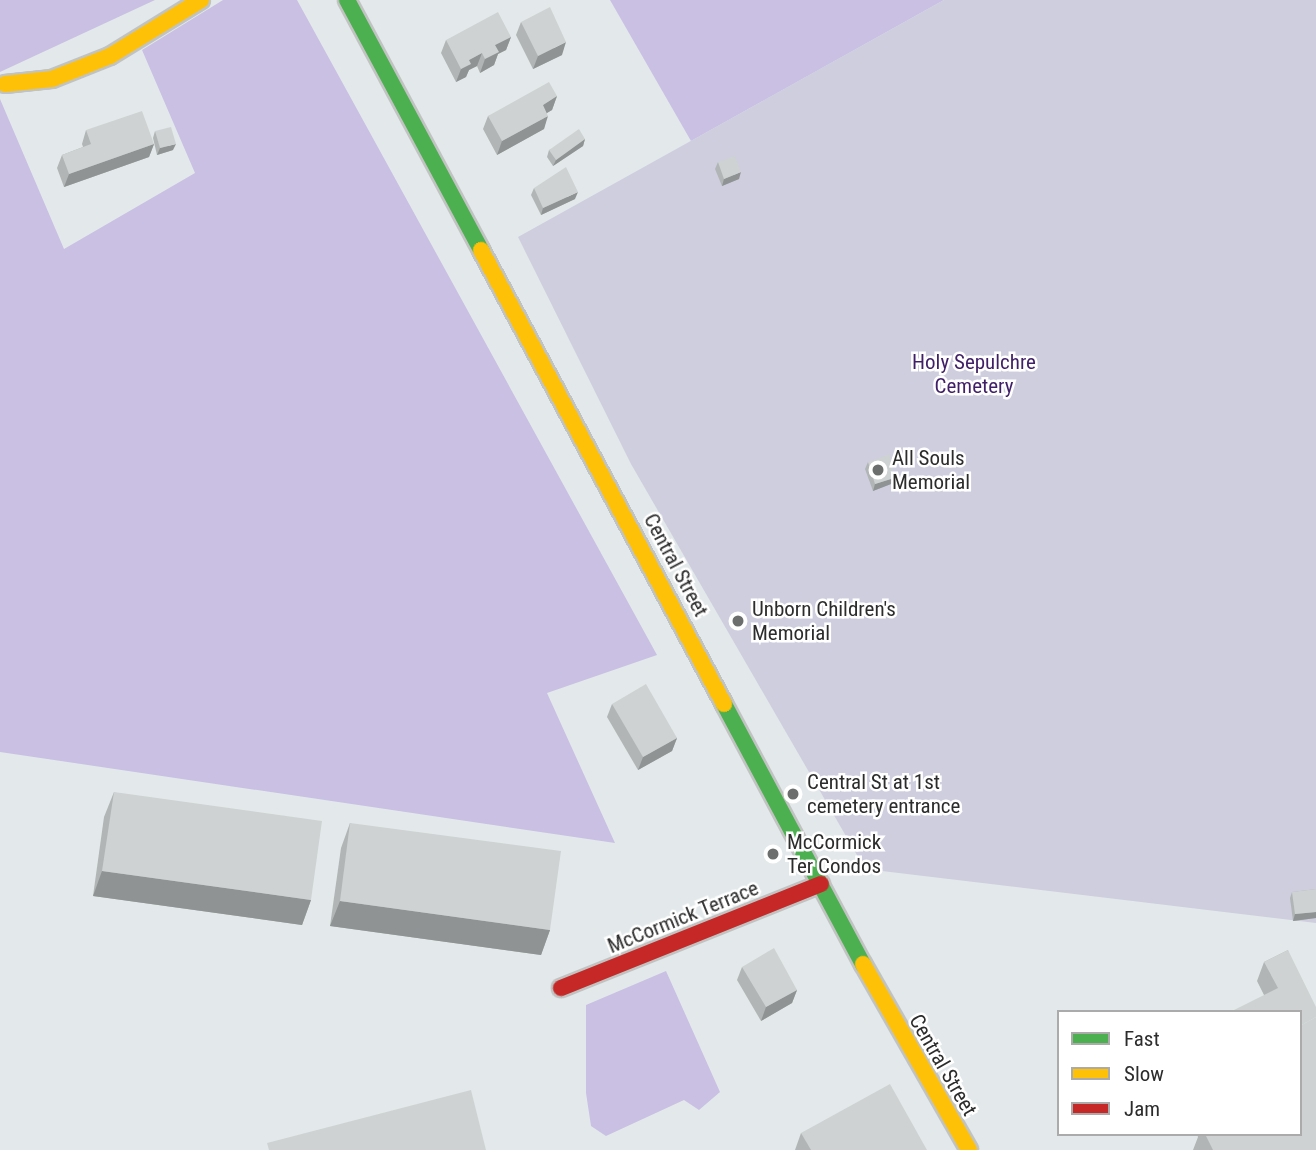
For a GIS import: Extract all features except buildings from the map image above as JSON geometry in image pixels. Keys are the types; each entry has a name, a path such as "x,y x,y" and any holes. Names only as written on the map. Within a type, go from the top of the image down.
{"main road":[{"path":"5,84 52,79 110,56 201,0"},
{"name":"Central Street","path":"346,0 821,884 969,1150"},
{"name":"McCormick Terrace","path":"561,988 821,884"}],"shaded area":[{"path":"0,0 155,0 0,72"},
{"path":"223,0 297,0 657,655 547,693 615,843 0,752 0,99 64,249 195,173 142,50"},
{"path":"610,0 944,0 691,141"},
{"path":"666,971 720,1092 699,1110 684,1100 606,1136 591,1126 586,1093 586,1005"}],"green space":[{"name":"Holy Sepulchre Cemetery","path":"944,0 1316,0 1316,923 865,869 631,464 518,237"}],"traffic: fast":[{"path":"347,0 481,250"},
{"path":"724,704 863,964"}],"traffic: slow":[{"path":"5,84 52,79 110,56 201,0"},
{"path":"481,250 724,704"},
{"path":"863,964 969,1150"}],"traffic: jam":[{"path":"561,988 821,884"}],"place":[{"name":"All Souls Memorial","path":"878,470"},
{"name":"Unborn Children's Memorial","path":"738,621"},
{"name":"Central St at 1st cemetery entrance","path":"793,794"},
{"name":"McCormick Ter Condos","path":"773,854"}]}
